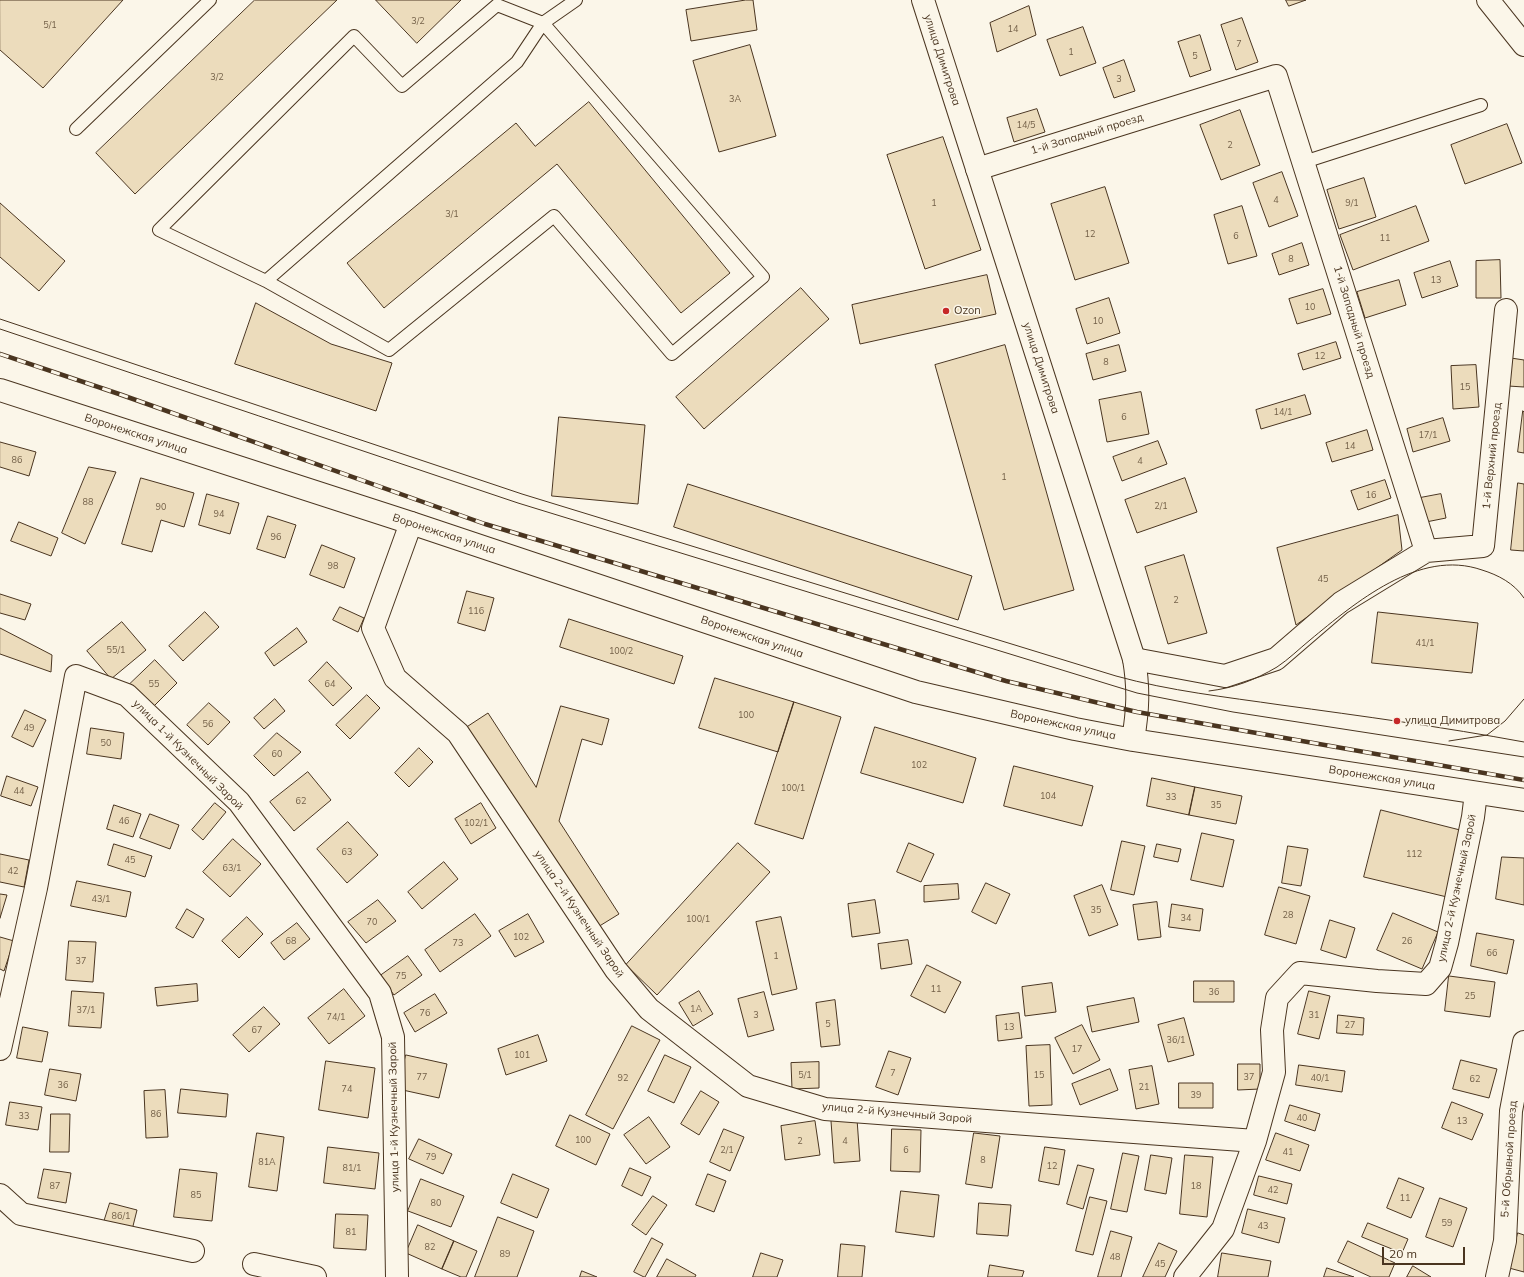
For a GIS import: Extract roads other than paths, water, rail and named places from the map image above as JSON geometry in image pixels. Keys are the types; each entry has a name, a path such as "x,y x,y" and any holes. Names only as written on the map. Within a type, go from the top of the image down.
{"street":[{"name":"улица Димитрова","path":"923,0 1134,659 1138,682 1137,712 1133,740"},
{"path":"1488,0 1524,45"},
{"name":"1-й Западный проезд","path":"977,169 1276,76 1426,551"},
{"name":"1-й Верхний проезд","path":"1426,551 1483,546 1506,310"},
{"name":"Воронежская улица","path":"0,390 411,523 916,692 1075,729 1133,740 1524,800"},
{"name":"улица 2-й Кузнечный Зарой","path":"411,523 373,628 394,678 458,733 616,970 649,1009 748,1086 825,1109 1255,1141"},
{"path":"1134,659 1224,676 1276,659 1341,603 1426,551"},
{"name":"улица 1-й Кузнечный Зарой","path":"0,1049 36,888 76,676 127,695 239,802 380,993 393,1037 397,1277"},
{"name":"улица 2-й Кузнечный Зарой","path":"1185,1277 1223,1229 1255,1141 1274,1072 1272,1030 1277,998 1300,973 1377,981 1426,984 1440,968 1447,943 1473,817 1476,793"},
{"name":"5-й Обрывной проезд","path":"1497,1277 1505,1241 1511,1111 1524,1042"},
{"path":"0,1195 21,1214 193,1251"},
{"path":"254,1264 315,1277"}],"lane":[{"path":"76,129 210,0"},
{"path":"266,281 517,62 543,23 576,0"},
{"path":"495,2 543,23 764,276 672,354 554,216 389,350 266,281 159,230 354,36 402,86 495,2"},
{"path":"1304,162 1481,105"}],"tram line":[{"path":"0,319 522,494 1116,676 1157,686 1198,693 1463,731 1524,742"},
{"path":"0,329 518,503 1137,693 1233,712 1524,757"},
{"path":"1209,691 1227,688 1261,676 1277,667 1347,610 1368,596 1389,583 1412,573 1435,566 1458,565 1494,574 1511,584 1524,598"},
{"path":"1449,741 1487,735 1505,721 1524,699"}],"railway":[{"path":"0,354 119,394 485,524 1006,681 1137,712 1524,780"}],"place":[{"name":"Ozon","path":"946,311"},
{"name":"улица Димитрова","path":"1397,721"}]}
